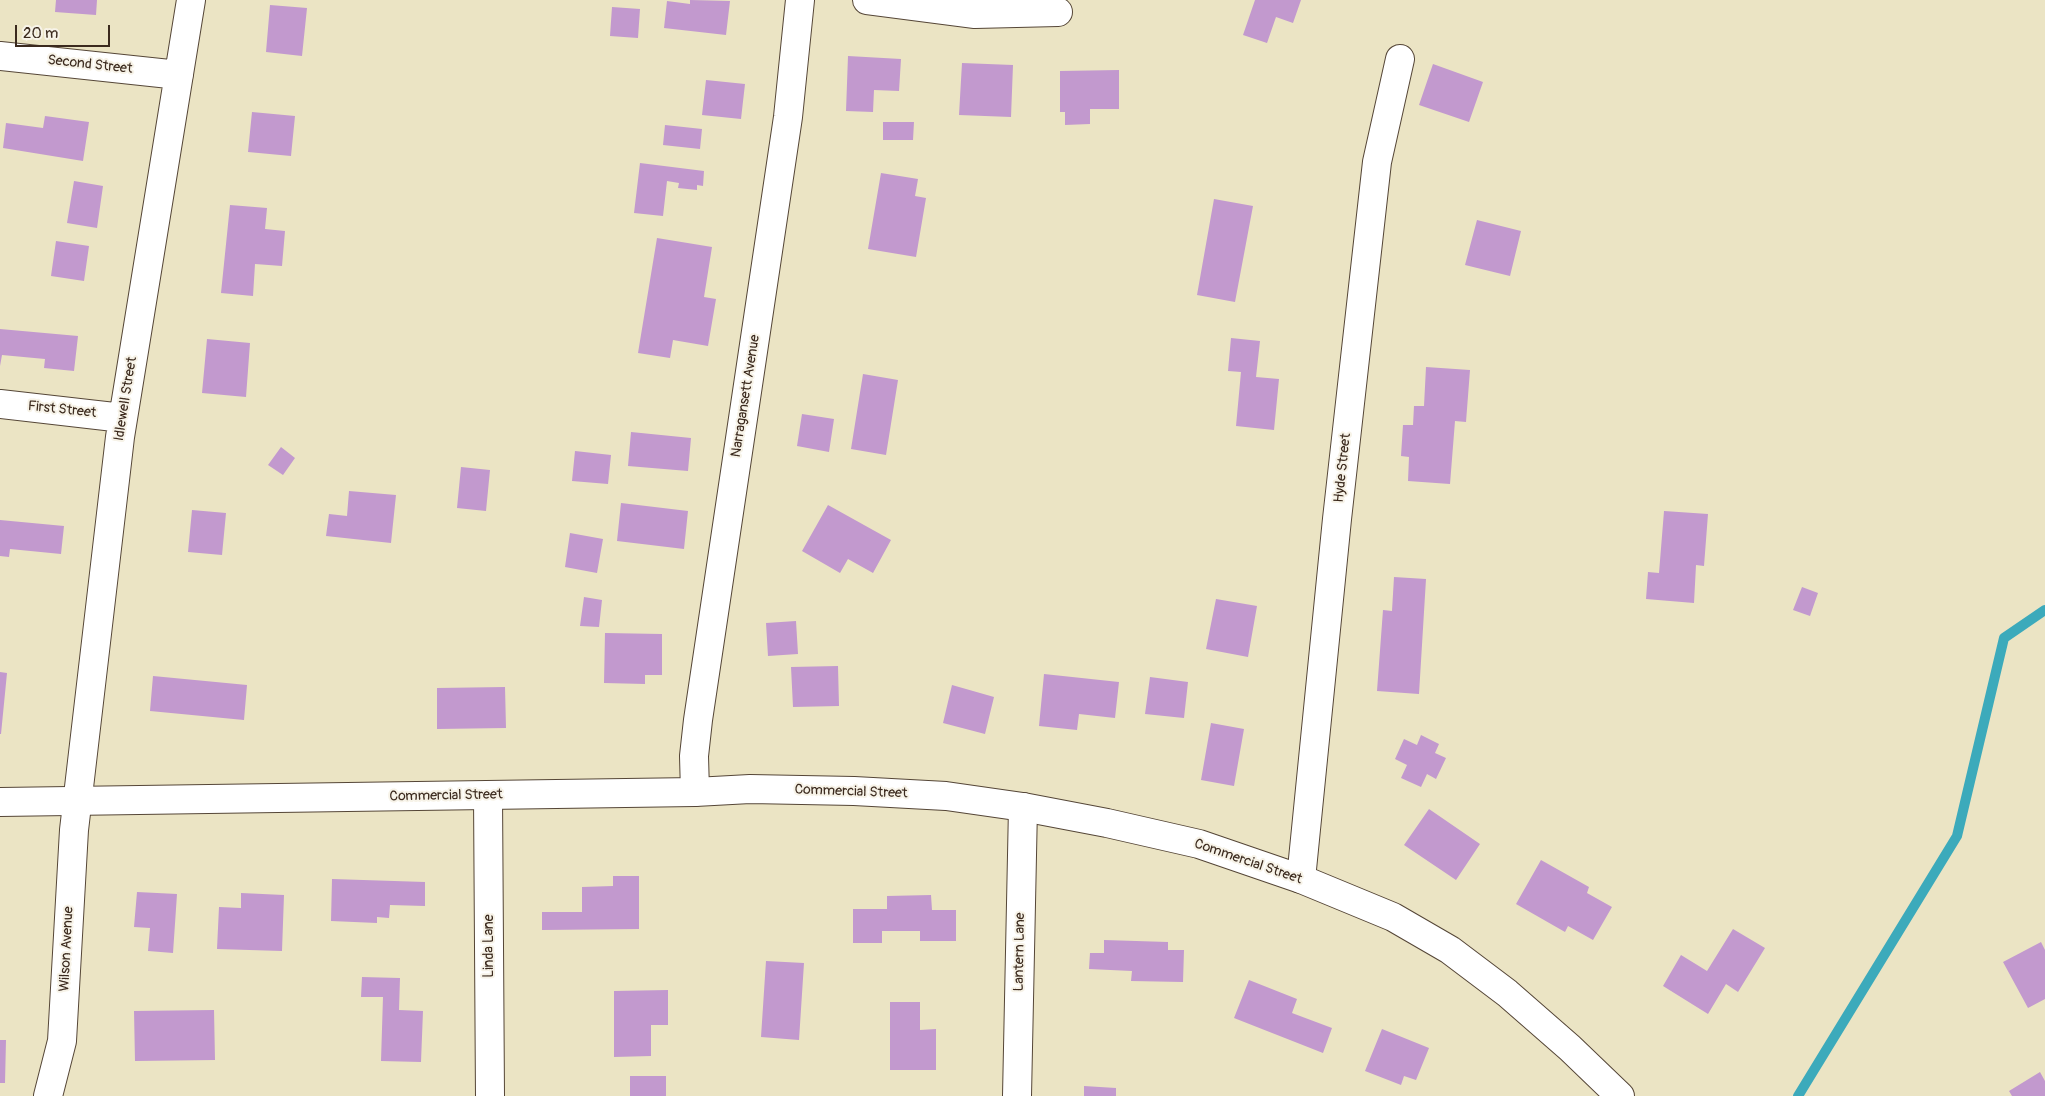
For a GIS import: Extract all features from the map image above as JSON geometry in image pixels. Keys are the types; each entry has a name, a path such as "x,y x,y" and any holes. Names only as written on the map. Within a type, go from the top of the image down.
{"street":[{"name":"Idlewell Street","path":"78,801 123,418 190,0"},
{"name":"Narragansett Avenue","path":"695,792 694,756 697,729 788,117 800,0"},
{"path":"867,0 974,14 1058,12"},
{"name":"Second Street","path":"0,56 179,75"},
{"name":"Hyde Street","path":"1301,879 1337,519 1378,162 1400,59"},
{"name":"First Street","path":"0,404 123,418"},
{"name":"Commercial Street","path":"0,802 695,792 750,789 854,791 946,796 1023,807 1107,823 1199,844 1301,879 1394,917 1450,950 1507,993 1570,1048 1620,1096"},
{"name":"Linda Lane","path":"488,795 490,1096"},
{"name":"Wilson Avenue","path":"48,1096 62,1041 78,801"},
{"name":"Lantern Lane","path":"1018,1096 1023,807"}],"building":[{"path":"56,0 97,0 96,15 55,12"},
{"path":"690,0 730,1 726,35 664,28 667,1 690,4"},
{"path":"1255,0 1301,0 1293,23 1276,17 1267,43 1243,35"},
{"path":"270,5 307,8 302,56 266,52"},
{"path":"612,7 640,9 638,38 610,36"},
{"path":"848,56 901,59 899,91 874,90 873,112 846,111"},
{"path":"962,63 1013,65 1011,117 959,115"},
{"path":"1433,64 1483,82 1469,122 1419,105"},
{"path":"1119,70 1119,109 1090,109 1090,124 1065,125 1065,112 1060,112 1060,71"},
{"path":"706,80 745,84 741,119 702,115"},
{"path":"252,112 295,116 291,156 248,152"},
{"path":"45,116 89,122 83,161 3,148 6,123 43,128"},
{"path":"883,122 914,122 913,140 883,140"},
{"path":"665,125 702,129 700,149 663,145"},
{"path":"640,163 704,171 703,186 697,185 697,190 678,188 679,183 667,181 663,216 634,213"},
{"path":"881,173 918,179 915,196 926,198 916,257 868,249"},
{"path":"74,181 103,186 97,228 67,223"},
{"path":"1214,199 1253,206 1235,302 1197,295"},
{"path":"230,205 267,208 265,229 285,231 282,266 255,264 253,296 221,293"},
{"path":"1477,220 1521,231 1510,276 1465,265"},
{"path":"657,238 712,247 704,297 716,299 708,346 673,340 670,358 638,353"},
{"path":"56,241 89,246 84,281 51,276"},
{"path":"0,329 78,336 74,371 44,368 45,359 2,355 0,366"},
{"path":"1231,338 1260,341 1256,377 1279,379 1274,430 1236,426 1241,372 1228,371"},
{"path":"207,339 250,343 246,397 202,393"},
{"path":"1426,367 1470,370 1466,422 1455,421 1450,484 1408,481 1409,457 1401,456 1403,425 1413,425 1414,406 1424,406"},
{"path":"863,374 898,380 886,455 851,449"},
{"path":"802,414 834,419 829,452 797,446"},
{"path":"631,432 691,438 688,471 628,466"},
{"path":"281,447 295,458 283,475 268,465"},
{"path":"575,451 611,455 608,484 572,481"},
{"path":"461,467 490,470 486,511 457,508"},
{"path":"349,491 396,495 391,543 326,536 329,514 347,516"},
{"path":"621,503 688,511 684,549 617,541"},
{"path":"828,505 891,540 873,573 848,559 840,573 802,551"},
{"path":"192,510 226,513 222,555 188,552"},
{"path":"1664,511 1708,514 1704,566 1696,565 1694,603 1646,599 1648,572 1659,573"},
{"path":"0,520 64,526 61,554 10,549 9,557 0,556"},
{"path":"570,533 603,539 597,573 565,567"},
{"path":"1394,577 1426,579 1419,694 1377,691 1383,610 1392,611"},
{"path":"1802,587 1818,593 1810,616 1793,610"},
{"path":"584,597 602,600 599,627 580,626"},
{"path":"1216,599 1257,606 1248,657 1206,649"},
{"path":"796,621 798,654 768,656 766,623"},
{"path":"605,633 662,634 662,675 645,675 645,684 604,683"},
{"path":"838,666 839,706 793,707 791,667"},
{"path":"0,672 7,673 1,734 0,734"},
{"path":"1044,674 1119,682 1115,718 1079,714 1077,730 1039,726"},
{"path":"153,676 247,685 244,720 150,711"},
{"path":"1150,677 1188,682 1184,718 1145,714"},
{"path":"952,685 994,697 985,734 943,723"},
{"path":"505,687 506,728 437,729 437,688"},
{"path":"1211,723 1244,729 1234,786 1201,780"},
{"path":"1421,735 1439,744 1435,753 1446,758 1436,779 1427,774 1421,787 1401,778 1407,765 1395,759 1404,739 1417,745"},
{"path":"1429,809 1480,844 1456,880 1404,845"},
{"path":"1541,860 1589,887 1587,893 1612,907 1593,940 1568,926 1565,932 1516,904"},
{"path":"613,876 639,876 639,929 542,930 542,912 582,912 582,887 613,886"},
{"path":"332,879 425,882 425,906 390,905 389,918 377,917 377,923 331,921"},
{"path":"137,892 177,894 173,953 148,951 150,928 134,927"},
{"path":"241,893 284,895 282,951 217,949 219,907 241,908"},
{"path":"931,895 932,910 956,910 956,941 920,941 920,931 882,931 882,943 853,943 853,909 887,909 887,896"},
{"path":"1733,929 1765,948 1738,992 1726,984 1708,1014 1663,986 1681,955 1707,971"},
{"path":"1104,940 1168,942 1168,950 1184,950 1183,982 1131,981 1132,971 1089,969 1090,953 1104,953"},
{"path":"2041,942 2045,950 2045,999 2028,1008 2003,962"},
{"path":"766,961 804,963 799,1040 761,1037"},
{"path":"362,977 400,978 399,1010 423,1011 421,1062 381,1061 383,997 361,997"},
{"path":"1249,980 1297,999 1292,1013 1332,1028 1323,1053 1234,1018"},
{"path":"668,990 668,1025 651,1025 651,1056 614,1057 614,991"},
{"path":"890,1002 920,1002 920,1030 936,1029 936,1070 890,1070"},
{"path":"214,1010 215,1060 135,1061 134,1011"},
{"path":"1382,1029 1429,1048 1416,1080 1404,1076 1401,1085 1365,1071"},
{"path":"0,1040 6,1040 5,1083 0,1083"},
{"path":"2040,1072 2045,1081 2045,1096 2012,1096 2009,1091"},
{"path":"630,1076 666,1076 666,1096 630,1096"},
{"path":"1084,1086 1116,1088 1116,1096 1084,1096"}],"waterway":[{"path":"1798,1096 1957,836 2004,638 2045,610"}]}
